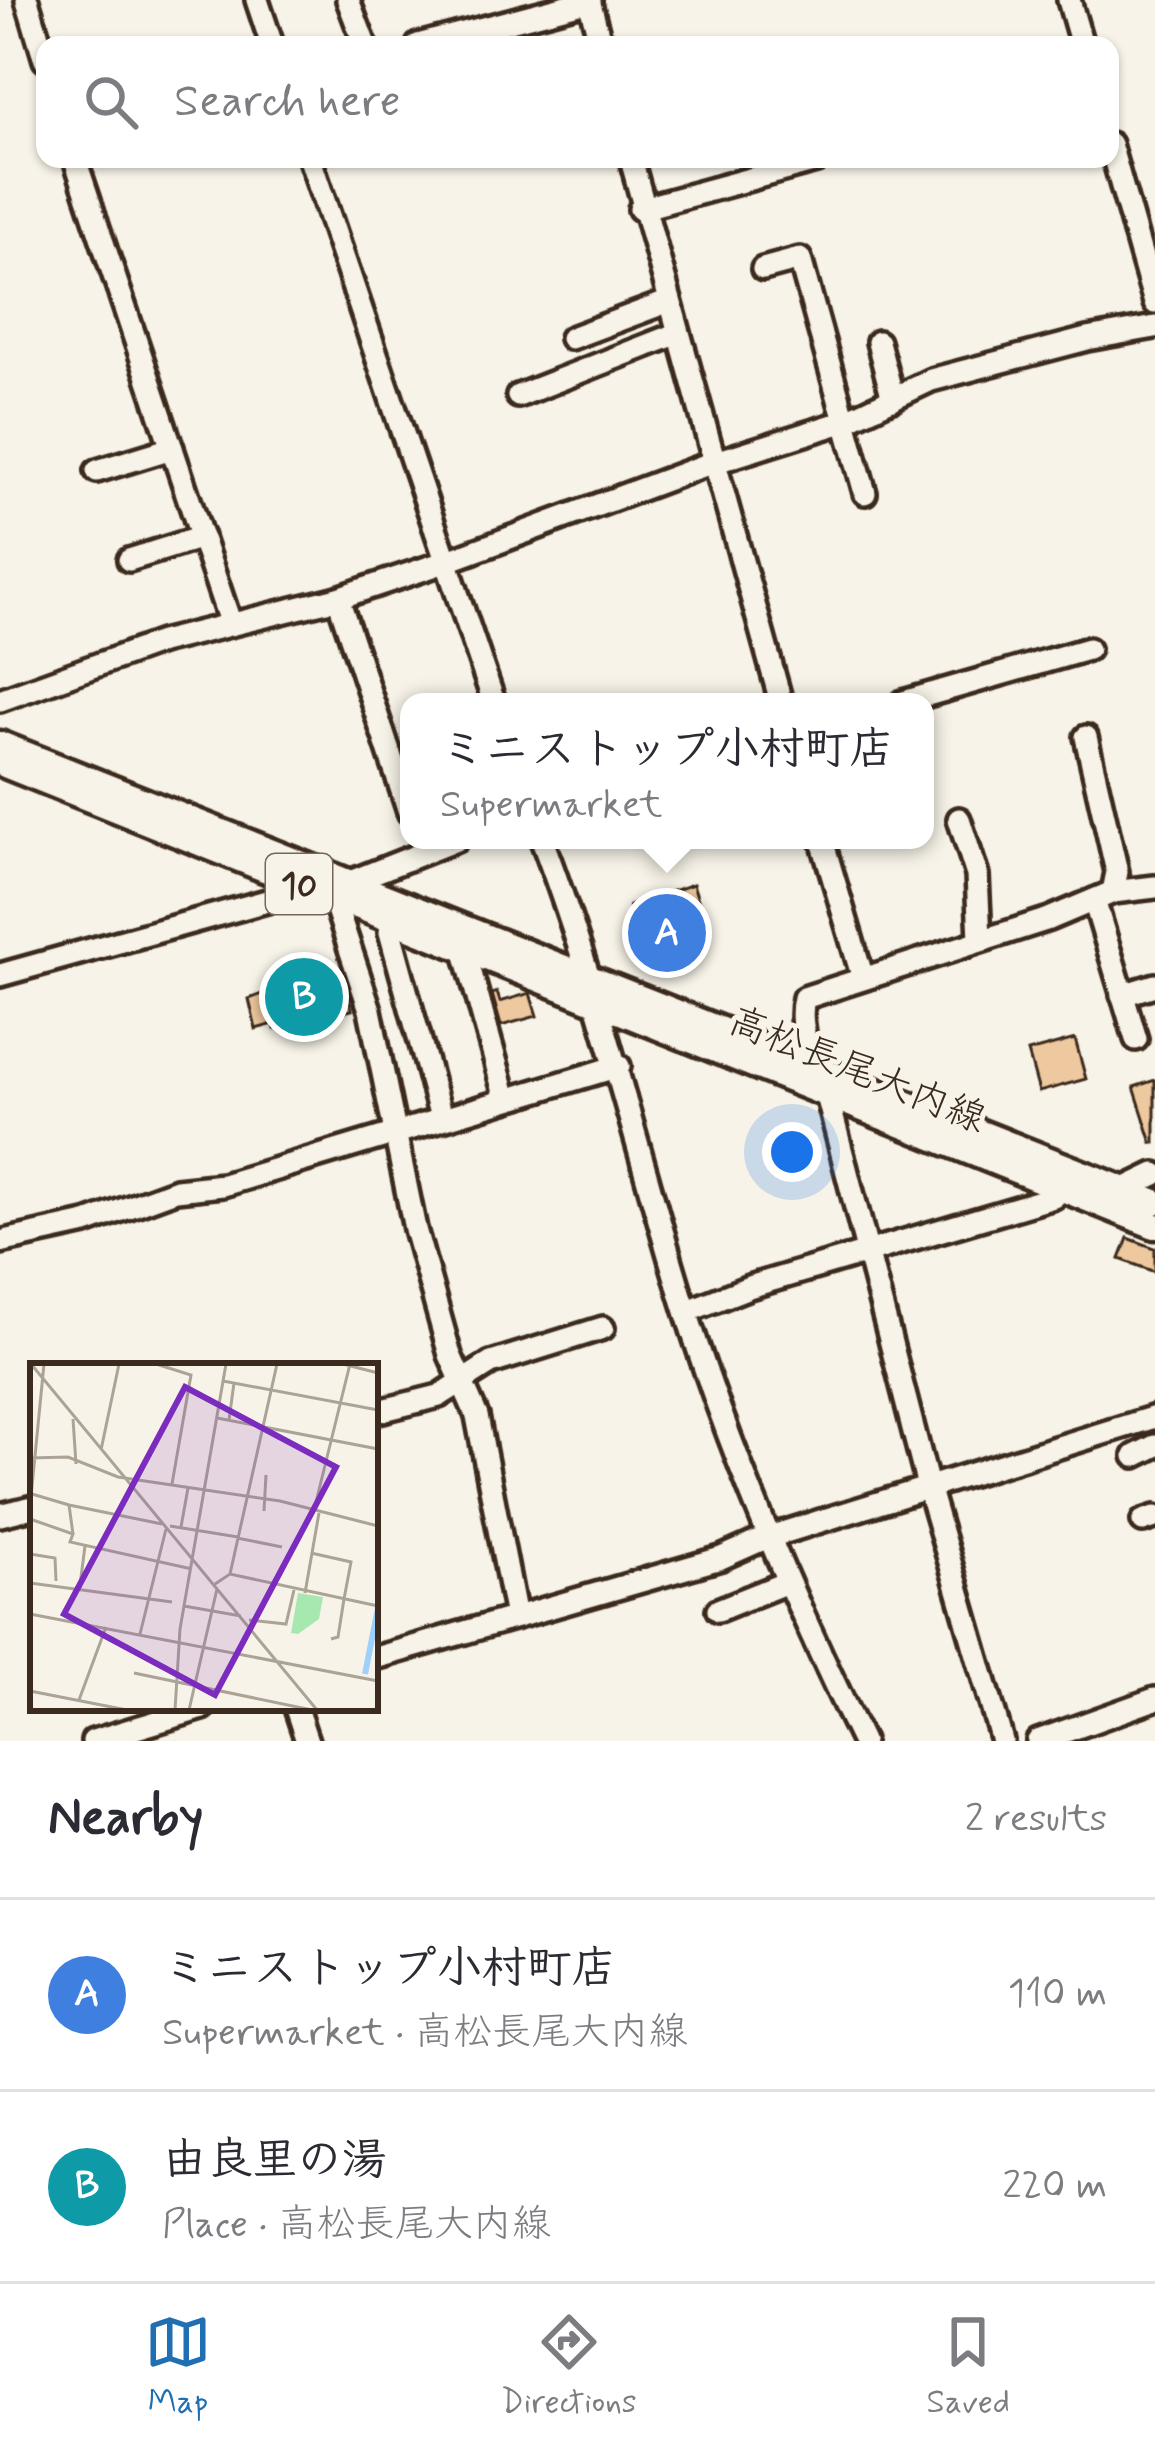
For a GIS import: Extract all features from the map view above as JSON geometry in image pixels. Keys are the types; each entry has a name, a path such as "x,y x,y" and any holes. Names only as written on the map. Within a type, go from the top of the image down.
{"main road":[{"name":"高松長尾大内線","path":"0,744 599,1004 1155,1202"},
{"name":"高松長尾大内線","path":"0,763 331,889 590,977 804,1074 827,1095 1155,1226"}],"street":[{"path":"27,0 38,36"},
{"path":"257,0 269,36"},
{"path":"348,0 361,36"},
{"path":"452,36 589,0 599,36"},
{"path":"1069,0 1079,36"},
{"path":"78,168 230,622"},
{"path":"313,168 491,693"},
{"path":"633,168 640,208 778,693"},
{"path":"640,208 790,168"},
{"path":"1117,168 1155,303"},
{"path":"763,269 800,259 865,494"},
{"path":"571,338 667,302"},
{"path":"0,700 230,622 338,598 445,562 843,422 931,380 1087,339 1155,328"},
{"path":"518,396 676,334"},
{"path":"878,342 893,399"},
{"path":"97,470 172,448"},
{"path":"129,560 202,537"},
{"path":"338,598 400,785"},
{"path":"934,693 1088,649"},
{"path":"1086,737 1117,872 1103,896 1136,1040"},
{"path":"958,819 977,875 980,939"},
{"path":"0,975 331,889 411,849"},
{"path":"545,849 619,1066 688,1311 766,1538 862,1741"},
{"path":"825,849 862,975"},
{"path":"804,1074 811,1051 800,1016 804,998 1103,896 1155,887"},
{"path":"331,889 370,1010 415,1229 461,1382 477,1416 516,1617"},
{"path":"390,932 441,1117"},
{"path":"464,948 506,1099"},
{"path":"1122,995 1155,985"},
{"path":"0,1242 86,1223 176,1190 223,1185 619,1066"},
{"path":"827,1095 929,1490 1002,1741"},
{"path":"1124,1189 1155,1174"},
{"path":"688,1311 749,1287 1054,1197 1060,1188"},
{"path":"378,1411 439,1396 491,1363 603,1328"},
{"path":"378,1657 721,1558 766,1538 1155,1417"},
{"path":"0,1515 30,1508"},
{"path":"718,1610 785,1583"},
{"path":"1038,1741 1155,1699"},
{"path":"93,1741 193,1711"},
{"path":"297,1711 307,1741"}],"building":[{"path":"693,884 700,906 634,925 629,906"},
{"path":"326,967 327,973 343,975 352,1010 275,1029 274,1024 256,1029 249,999 291,983 289,977"},
{"path":"497,992 500,1002 530,993 537,1016 501,1026 492,994"},
{"path":"1075,1039 1086,1079 1039,1092 1028,1052"},
{"path":"1155,1080 1155,1143 1152,1143 1134,1087"},
{"path":"1128,1238 1155,1248 1155,1272 1120,1259"}],"place":[{"name":"ミニストップ小村町店","path":"667,933"},
{"name":"由良里の湯","path":"304,997"}]}
